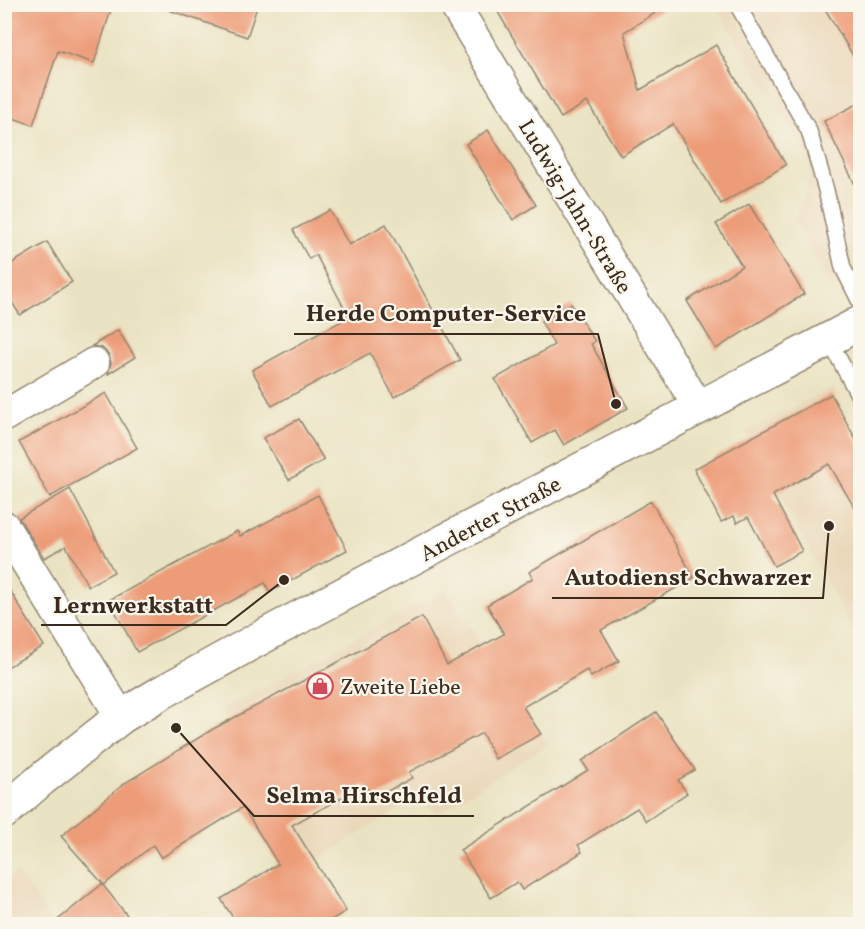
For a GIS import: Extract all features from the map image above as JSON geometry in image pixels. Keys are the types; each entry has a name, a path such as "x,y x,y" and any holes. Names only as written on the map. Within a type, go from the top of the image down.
{"main road":[{"name":"Anderter Straße","path":"4,812 42,779 122,717 159,694 277,629 861,323"}],"street":[{"name":"Ludwig-Jahn-Straße","path":"454,4 699,408"},
{"path":"4,416 94,363"},
{"path":"4,526 122,717"}],"lane":[{"path":"737,4 809,131 826,190 843,268 861,302"},
{"path":"829,340 861,398"}],"shaded area":[{"path":"715,5 860,5 860,274 831,290 795,220 810,174 808,157"},
{"path":"833,387 860,440 860,644 746,432"},
{"path":"446,590 548,744 436,815 422,795 315,861 221,710"},
{"path":"17,871 53,924 5,924 5,882"}],"building":[{"path":"4,4 113,4 94,63 58,51 33,125 4,115"},
{"path":"167,4 258,4 247,37 166,9"},
{"path":"493,4 670,4 624,32 640,90 716,45 786,165 721,204 673,124 621,156 587,102 561,118"},
{"path":"822,4 861,4 861,69"},
{"path":"861,102 861,197 824,121"},
{"path":"488,130 536,205 513,220 466,144"},
{"path":"749,204 804,294 716,349 687,301 742,266 716,224"},
{"path":"330,210 349,245 386,224 460,360 394,397 370,353 272,406 252,370 349,317 316,255 309,259 293,230"},
{"path":"47,242 72,282 20,315 4,290 4,268"},
{"path":"571,304 595,341 591,344 628,408 564,445 555,430 532,443 495,379 554,345 541,321"},
{"path":"118,330 135,357 108,374 111,363 109,355 102,348 92,346"},
{"path":"106,393 137,448 50,497 19,442"},
{"path":"831,394 861,449 861,519 829,464 773,495 802,551 774,566 748,517 737,523 734,516 721,522 694,469"},
{"path":"299,419 324,460 289,480 263,438"},
{"path":"70,489 114,572 88,586 66,546 44,558 19,518"},
{"path":"318,495 347,550 270,592 265,583 137,652 109,600 237,531 240,536"},
{"path":"651,501 694,578 601,630 619,661 591,677 587,670 523,707 541,734 495,759 482,733 409,772 412,778 373,799 365,785 292,825 346,911 325,924 237,924 221,899 278,864 243,807 161,858 153,845 104,885 61,836 125,783 213,729 422,617 447,665 504,634 487,605 533,578 529,572"},
{"path":"4,581 44,646 4,669"},
{"path":"656,712 695,770 678,780 687,793 646,821 637,808 578,845 582,852 522,890 517,882 491,898 460,850 588,770 582,761"},
{"path":"102,884 134,924 53,924"}],"place":[{"name":"Herde Computer-Service","path":"616,404"},
{"name":"Autodienst Schwarzer","path":"829,526"},
{"name":"Lernwerkstatt","path":"284,580"},
{"name":"Zweite Liebe","path":"320,686"},
{"name":"Selma Hirschfeld","path":"176,728"}]}
